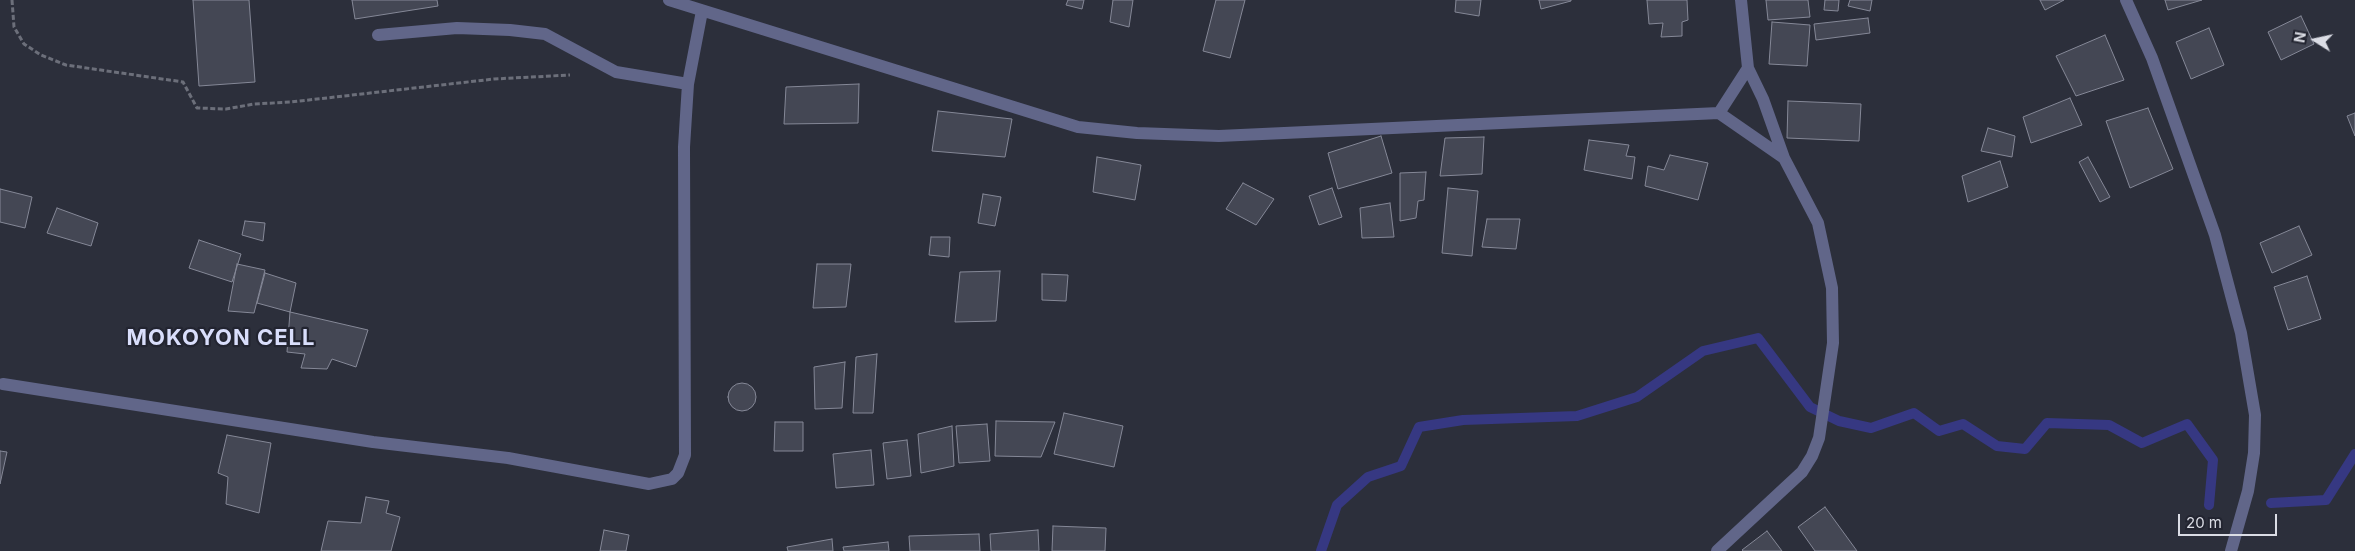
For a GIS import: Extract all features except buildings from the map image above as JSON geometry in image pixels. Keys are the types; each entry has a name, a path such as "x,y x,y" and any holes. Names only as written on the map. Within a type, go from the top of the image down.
{"street":[{"path":"669,0 1078,127 1219,136 1719,113 1784,158"},
{"path":"1717,551 1802,472 1812,456 1819,438 1833,343 1832,288 1818,223 1784,158 1763,99 1748,68 1741,0"},
{"path":"2126,0 2152,58 2215,236 2241,333 2254,415 2254,453 2248,491 2231,551"},
{"path":"3,384 373,442 508,458 650,484 672,479 678,473 685,455 684,147 688,84 702,11"},
{"path":"378,35 457,28 510,30 546,34 616,72 688,84"},
{"path":"1719,113 1748,68"}],"path":[{"path":"12,0 14,27 24,44 41,54 66,65 183,82 197,108 226,110 254,104 291,102 494,79 616,72"}],"waterway":[{"path":"1321,551 1337,505 1368,477 1401,466 1419,427 1463,420 1577,416 1637,397 1703,351 1758,338 1810,407 1839,421 1871,428 1914,413 1939,431 1963,424 1997,446 2025,449 2047,423 2109,425 2142,443 2187,424 2213,460 2209,505"},
{"path":"2271,503 2326,500 2355,454"}],"district":[{"name":"MOKOYON CELL","path":"221,338"}]}
